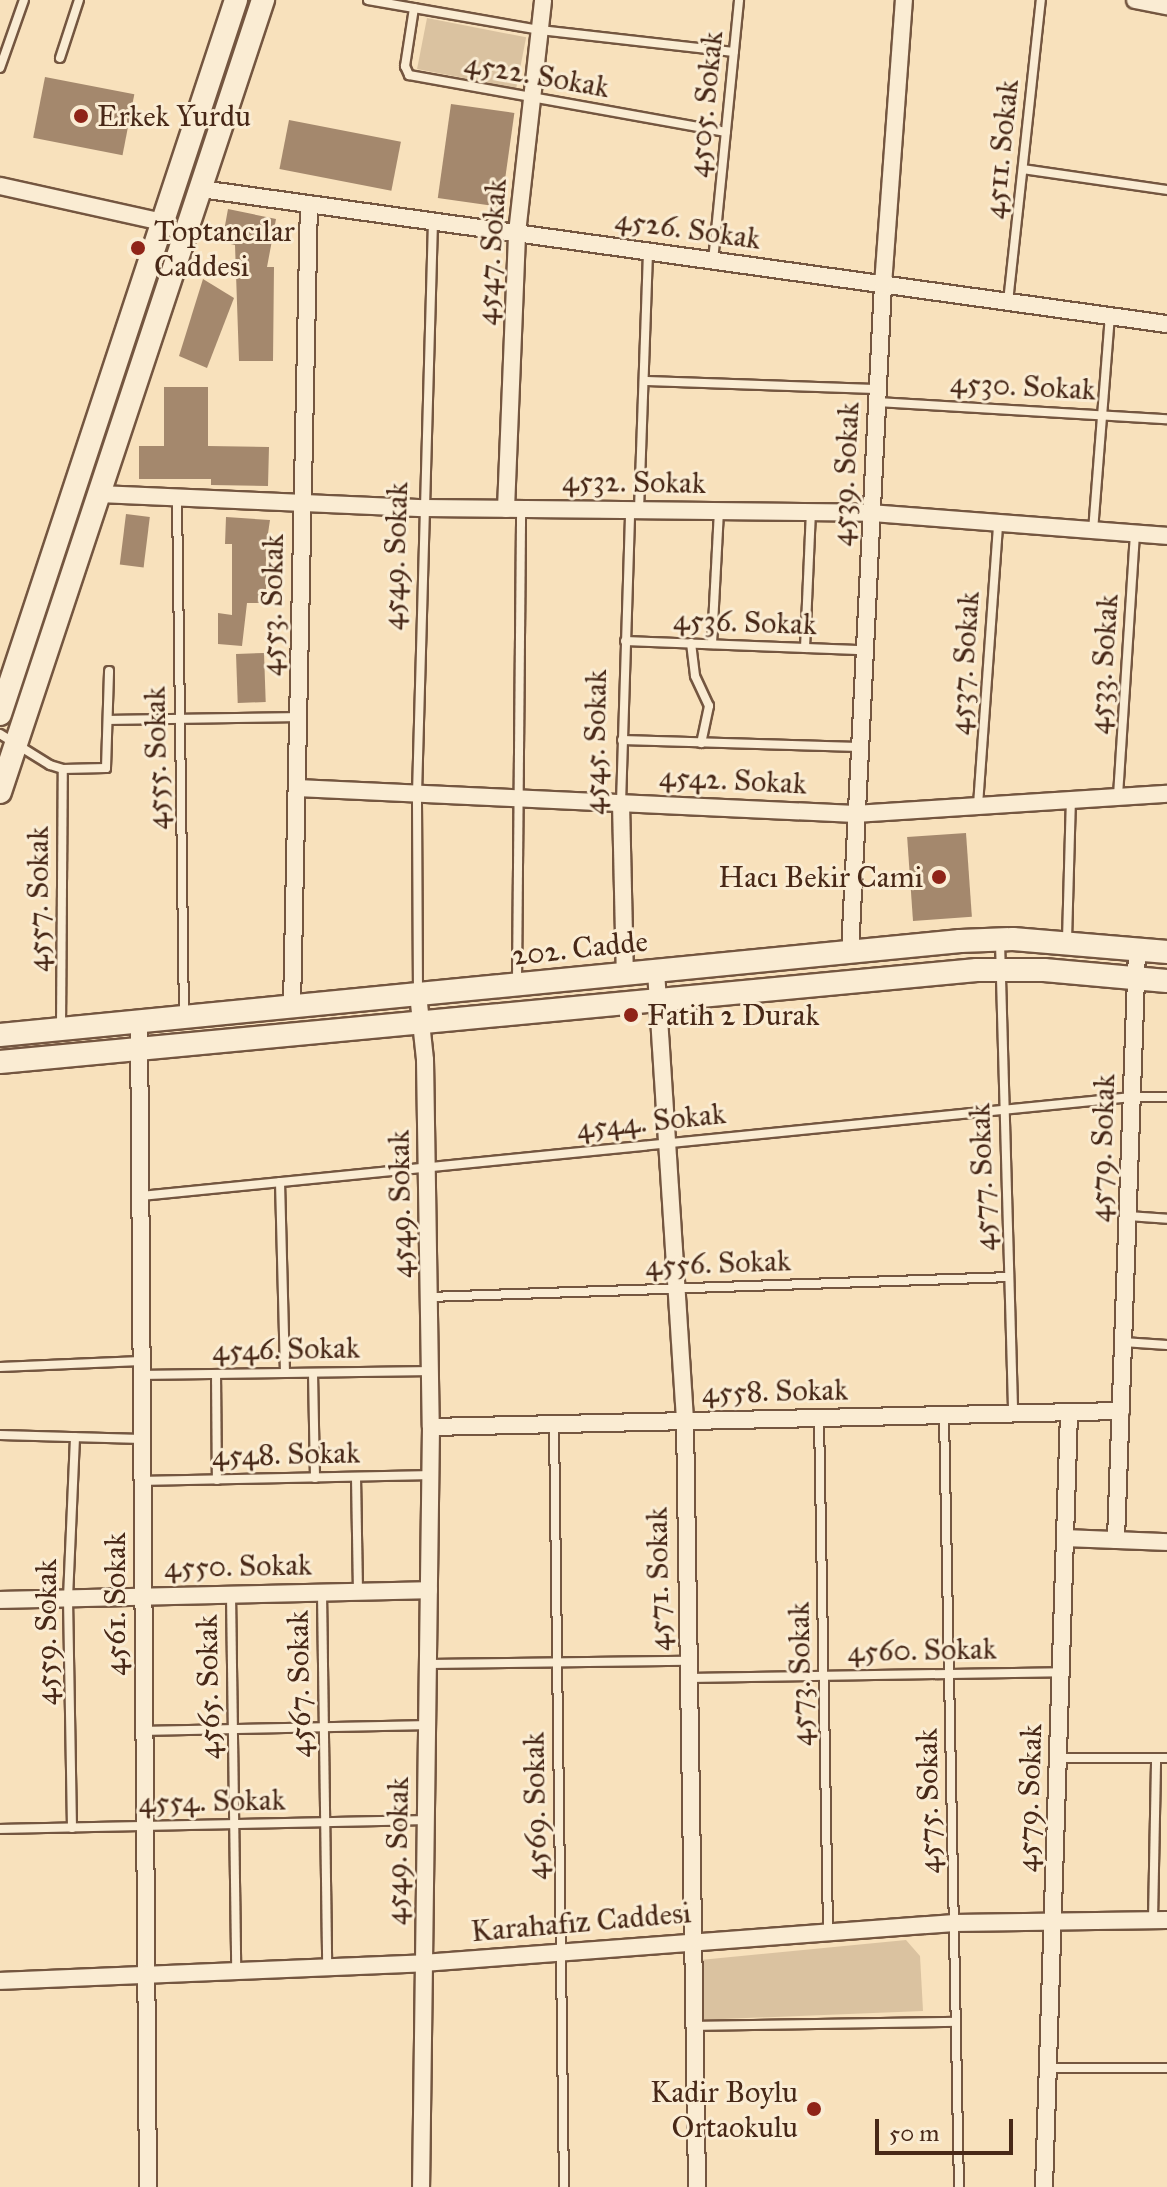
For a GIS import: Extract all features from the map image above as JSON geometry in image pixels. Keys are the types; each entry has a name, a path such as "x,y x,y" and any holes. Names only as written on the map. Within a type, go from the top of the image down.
{"main road":[{"path":"0,714 236,0"},
{"path":"0,792 8,739 99,494 263,0"},
{"name":"202. Cadde","path":"0,1035 1000,939 1167,952"},
{"name":"202. Cadde","path":"0,1062 1001,969 1167,981"}],"street":[{"name":"4547. Sokak","path":"514,509 517,233 543,0"},
{"name":"4539. Sokak","path":"850,952 883,285 904,0"},
{"path":"1135,0 1167,6"},
{"path":"0,186 163,222"},
{"name":"4526. Sokak","path":"201,189 1167,324"},
{"name":"4553. Sokak","path":"292,1006 309,204"},
{"name":"4532. Sokak","path":"99,494 424,508 871,513 1167,536"},
{"name":"4542. Sokak","path":"297,788 855,814 1167,794"},
{"name":"4545. Sokak","path":"621,803 625,974"},
{"name":"4579. Sokak","path":"1116,1540 1137,949"},
{"name":"4571. Sokak","path":"656,971 670,1143 685,1421 697,2187"},
{"name":"4549. Sokak","path":"418,994 422,1022 431,1371 421,2187"},
{"name":"4561. Sokak","path":"139,1021 148,2187"},
{"name":"4558. Sokak","path":"431,1427 1121,1411"},
{"name":"4579. Sokak","path":"1044,2187 1069,1412"},
{"path":"1066,1538 1167,1542"},
{"name":"4550. Sokak","path":"0,1600 429,1590"},
{"name":"Karahafız Caddesi","path":"0,1981 423,1963 828,1930 954,1923 1160,1920"}],"lane":[{"path":"0,68 24,0"},
{"path":"60,58 79,0"},
{"path":"368,0 540,30 734,52"},
{"name":"4505. Sokak","path":"713,261 739,0"},
{"name":"4511. Sokak","path":"1008,302 1041,0"},
{"name":"4522. Sokak","path":"414,8 406,73 532,99 726,132"},
{"path":"1023,169 1167,190"},
{"name":"4549. Sokak","path":"418,994 417,794 433,221"},
{"name":"4545. Sokak","path":"621,803 625,641 644,381 648,252"},
{"path":"1093,531 1110,316"},
{"name":"4530. Sokak","path":"644,381 1167,419"},
{"name":"4555. Sokak","path":"177,498 184,1017"},
{"name":"4547. Sokak","path":"514,509 517,984"},
{"path":"712,644 719,511"},
{"path":"805,648 811,512"},
{"name":"4537. Sokak","path":"978,806 998,523"},
{"name":"4533. Sokak","path":"1118,798 1135,534"},
{"name":"4536. Sokak","path":"625,641 864,650"},
{"path":"691,643 695,676 709,706 701,743"},
{"path":"8,739 39,760 63,769 106,768 109,671"},
{"path":"109,720 298,717"},
{"path":"622,740 859,747"},
{"name":"4557. Sokak","path":"61,1029 63,769"},
{"path":"1067,943 1071,801"},
{"name":"4577. Sokak","path":"1000,939 1013,1413"},
{"name":"4544. Sokak","path":"140,1196 1132,1097 1167,1097"},
{"path":"280,1182 285,1373"},
{"path":"1128,1216 1167,1219"},
{"name":"4556. Sokak","path":"429,1297 1009,1277"},
{"path":"1123,1342 1167,1345"},
{"name":"4546. Sokak","path":"0,1367 141,1368 216,1374 431,1371"},
{"path":"313,1373 315,1478"},
{"path":"216,1374 217,1480"},
{"name":"4575. Sokak","path":"944,1415 959,2187"},
{"name":"4573. Sokak","path":"819,1418 828,1930"},
{"name":"4569. Sokak","path":"554,1424 564,2187"},
{"path":"0,1435 142,1439"},
{"name":"4559. Sokak","path":"72,1828 68,1598 75,1437"},
{"name":"4548. Sokak","path":"142,1481 431,1475"},
{"path":"356,1477 358,1591"},
{"name":"4567. Sokak","path":"322,1592 327,1967"},
{"name":"4565. Sokak","path":"231,1594 236,1971"},
{"name":"4560. Sokak","path":"428,1664 557,1662 824,1676 1061,1672"},
{"path":"143,1731 427,1725"},
{"path":"1058,1758 1167,1758"},
{"path":"1156,1758 1160,1920"},
{"name":"4554. Sokak","path":"0,1829 425,1820"},
{"path":"693,2026 956,2022"},
{"path":"1048,2068 1167,2068"}],"shaded area":[{"path":"427,18 526,37 516,88 417,69"},
{"path":"906,1940 920,1956 923,2011 698,2020 690,1961"}],"building":[{"name":"Erkek Yurdu","path":"45,77 134,94 122,155 33,138"},
{"path":"451,104 514,113 501,207 438,198"},
{"path":"289,120 401,142 391,191 279,169"},
{"path":"228,209 276,219 267,267 274,267 273,361 239,361 235,245 222,242"},
{"path":"203,279 234,298 207,368 179,356"},
{"path":"164,387 208,387 208,446 269,447 268,486 211,485 211,479 139,479 139,446 164,446"},
{"path":"126,514 150,517 144,568 120,565"},
{"path":"226,517 270,520 266,547 266,603 247,603 242,646 218,644 218,613 232,615 232,544 225,544"},
{"path":"264,653 266,702 238,703 236,654"},
{"name":"Hacı Bekir Cami","path":"966,833 972,917 913,921 907,837"}],"place":[{"name":"Erkek Yurdu","path":"81,116"},
{"name":"Toptancılar Caddesi","path":"138,248"},
{"name":"Hacı Bekir Cami","path":"939,877"},
{"name":"Fatih 2 Durak","path":"631,1015"},
{"name":"Kadir Boylu Ortaokulu","path":"814,2109"}]}
